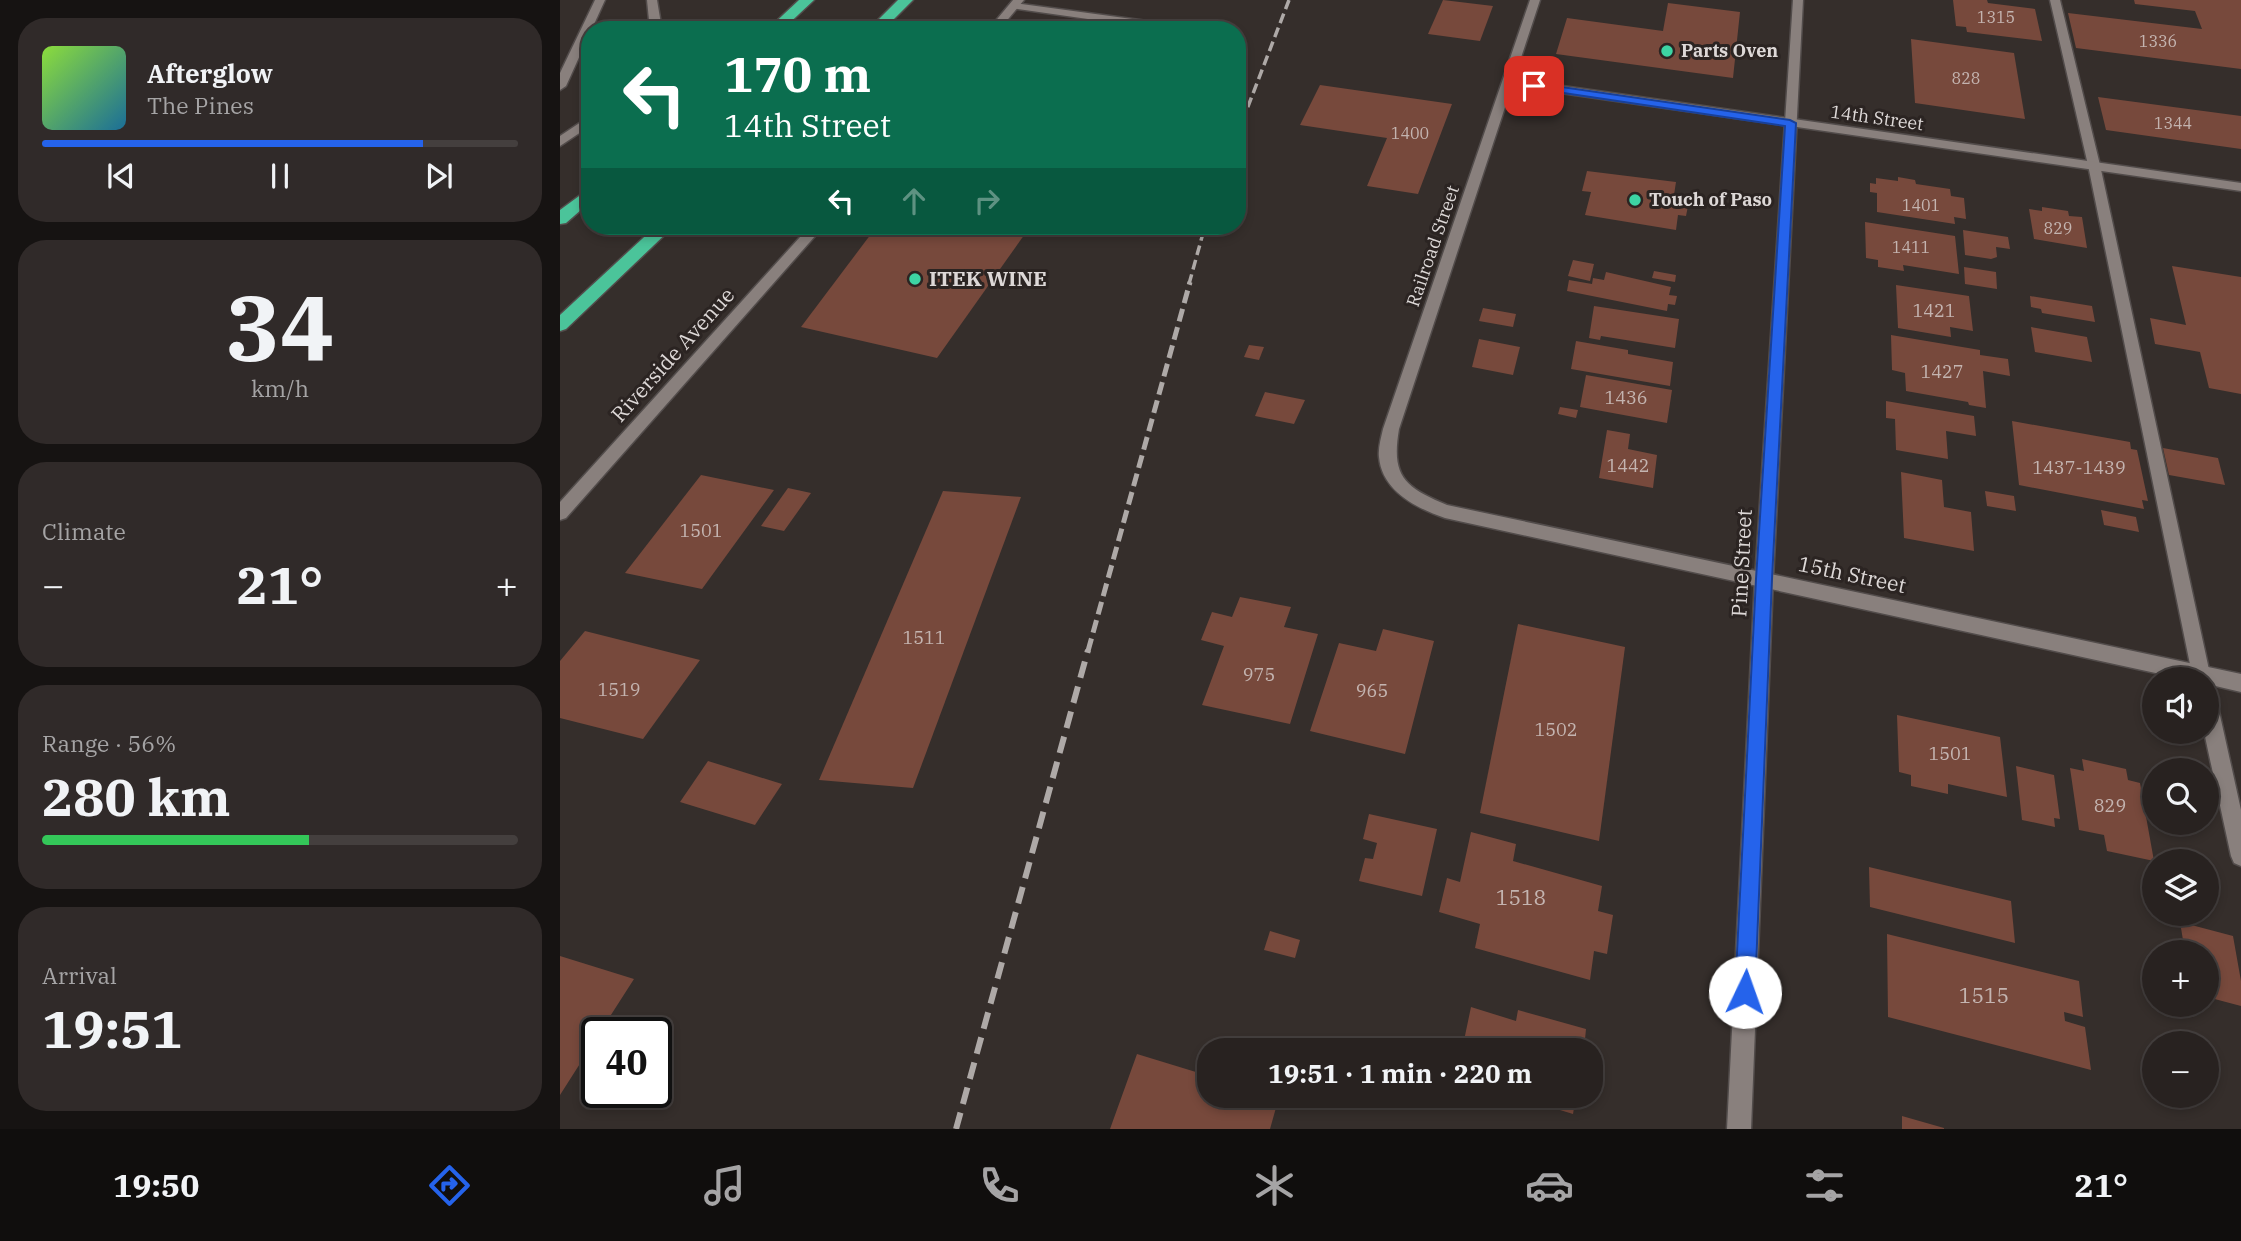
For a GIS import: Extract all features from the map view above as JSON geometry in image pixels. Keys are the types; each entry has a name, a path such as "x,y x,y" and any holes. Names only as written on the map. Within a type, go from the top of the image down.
{"highway":[{"path":"784,21 807,0"},
{"path":"884,21 906,0"},
{"path":"560,219 581,201"},
{"path":"560,325 656,235"}],"street":[{"path":"590,21 600,0"},
{"path":"652,0 655,21"},
{"name":"Railroad Street","path":"1413,498 1396,481 1387,457 1391,429 1535,0"},
{"name":"Pine Street","path":"1739,1129 1764,579 1798,0"},
{"path":"2055,0 2094,165 2199,667"},
{"path":"1001,21 1017,3 1133,21"},
{"path":"560,86 581,41"},
{"name":"14th Street","path":"1509,82 2241,187"},
{"path":"560,142 581,127"},
{"name":"Riverside Avenue","path":"560,513 809,235"},
{"name":"15th Street","path":"1413,498 1445,511 2156,667"},
{"name":"15th Street","path":"2219,680 2241,683"},
{"path":"2216,744 2241,856"}],"building":[{"path":"1443,0 1493,6 1480,41 1428,34"},
{"path":"1953,0 1987,0 1988,3 2035,9 2042,41 1967,32 1966,27 1956,26"},
{"path":"2134,0 2241,0 2241,69 2076,48 2068,13 2202,29 2195,11 2135,4"},
{"path":"1668,3 1740,12 1733,78 1556,54 1567,18 1663,31"},
{"path":"1911,39 2014,53 2025,119 1915,103"},
{"path":"1320,85 1452,104 1418,194 1367,186 1387,138 1300,125"},
{"path":"2098,97 2241,116 2241,149 2106,130"},
{"name":"Touch of Paso","path":"1587,171 1676,182 1674,195 1682,196 1680,205 1688,206 1686,216 1678,215 1676,230 1585,215 1591,192 1582,191"},
{"path":"1898,177 1915,180 1916,184 1950,189 1951,196 1964,198 1966,219 1954,217 1955,224 1877,212 1877,193 1870,192 1870,183 1876,184 1876,178 1898,181"},
{"path":"2042,207 2068,211 2069,216 2082,217 2087,248 2034,239 2029,209 2042,211"},
{"path":"1865,222 1955,236 1959,274 1903,265 1904,271 1878,267 1878,260 1866,258"},
{"path":"1963,230 2008,237 2010,249 1996,247 1997,257 1991,259 1965,255"},
{"name":"ITEK WINE","path":"870,235 1024,235 937,358 801,327"},
{"path":"1573,260 1594,264 1590,281 1568,276"},
{"path":"2172,266 2241,277 2241,394 2209,388 2200,352 2155,344 2150,318 2186,325"},
{"path":"1964,267 1996,272 1997,289 1965,284"},
{"path":"1654,271 1676,275 1675,282 1652,278"},
{"path":"1606,272 1671,287 1669,295 1677,296 1675,305 1668,304 1667,311 1567,291 1569,280 1592,284 1593,278 1604,280"},
{"path":"1896,285 1969,296 1973,331 1950,327 1951,337 1898,328"},
{"path":"2030,296 2092,306 2095,322 2042,313 2041,309 2031,307"},
{"path":"1594,306 1679,319 1675,348 1601,336 1600,340 1589,338"},
{"path":"1483,308 1516,314 1513,327 1479,321"},
{"path":"2031,327 2087,337 2092,362 2035,352"},
{"path":"1891,335 1980,350 1980,355 2008,359 2010,376 1983,371 1986,408 1969,405 1968,402 1906,391 1905,373 1892,370"},
{"path":"1479,339 1520,347 1513,375 1472,367"},
{"path":"1576,341 1628,350 1628,354 1673,362 1670,386 1571,369"},
{"path":"1249,345 1264,347 1259,360 1244,357"},
{"path":"1586,375 1672,390 1667,423 1580,407"},
{"path":"1265,392 1305,400 1294,424 1255,416"},
{"path":"1886,401 1974,416 1976,436 1946,431 1948,459 1896,450 1895,419 1886,418"},
{"path":"1560,407 1578,410 1576,418 1558,414"},
{"path":"2012,421 2130,442 2131,449 2137,450 2148,501 2142,500 2144,509 2019,485"},
{"path":"1607,430 1630,434 1628,449 1657,455 1653,488 1599,478"},
{"path":"2163,448 2218,458 2225,485 2169,475"},
{"path":"1901,472 1942,480 1944,507 1971,512 1974,551 1904,538"},
{"path":"701,475 774,490 702,589 625,573"},
{"path":"788,488 811,493 784,531 761,526"},
{"path":"943,491 1021,497 913,788 819,780"},
{"path":"1985,491 2014,496 2016,511 1987,506"},
{"path":"2101,510 2136,517 2139,532 2104,525"},
{"path":"1240,597 1291,607 1284,627 1318,634 1290,724 1202,705 1224,646 1201,640 1212,612 1232,617"},
{"path":"1518,624 1625,647 1599,841 1480,813"},
{"path":"1383,629 1434,641 1405,754 1310,731 1339,643 1376,651"},
{"path":"585,631 700,660 643,739 560,718 560,661"},
{"path":"1897,715 2000,737 2007,797 1948,784 1948,794 1911,786 1911,775 1899,772"},
{"path":"2082,759 2126,769 2128,780 2140,783 2142,835 2149,835 2152,849 2142,849 2142,858 2107,851 2104,835 2079,830 2070,768 2084,771"},
{"path":"708,761 782,784 755,825 680,802"},
{"path":"2016,766 2054,775 2060,819 2054,818 2055,827 2022,820"},
{"path":"1369,814 1437,829 1422,896 1359,881 1365,858 1373,859 1377,843 1363,839"},
{"path":"1471,832 1516,844 1513,861 1602,886 1598,911 1613,915 1607,954 1594,951 1590,980 1475,948 1480,924 1439,912 1447,878 1460,882"},
{"path":"1869,867 2011,901 2015,943 1870,907"},
{"path":"2181,926 2195,926 2233,936 2241,981 2241,1006 2219,1000 2219,940 2183,940"},
{"path":"1270,931 1300,940 1295,958 1264,950"},
{"path":"1887,934 2079,981 2083,1017 2064,1012 2065,1021 2085,1027 2091,1070 1888,1017"},
{"path":"560,956 634,979 610,1017 581,1017 581,1062 560,1095"},
{"path":"1471,1007 1516,1021 1518,1010 1586,1029 1585,1038 1465,1038"},
{"path":"1137,1054 1197,1072 1197,1108 1276,1108 1270,1129 1110,1129"},
{"path":"1553,1108 1574,1108 1573,1114"},
{"path":"1902,1116 1944,1128 1944,1129 1902,1129"}],"railway":[{"path":"1246,112 1289,0"},
{"path":"1189,284 1203,235"},
{"path":"1088,651 1190,282"},
{"path":"956,1129 1088,650"}],"place":[{"name":"Parts Oven","path":"1667,51"},
{"name":"Touch of Paso","path":"1635,200"},
{"name":"ITEK WINE","path":"915,279"}],"route":[{"path":"1534,86 1790,123 1764,579 1745,992"}]}
